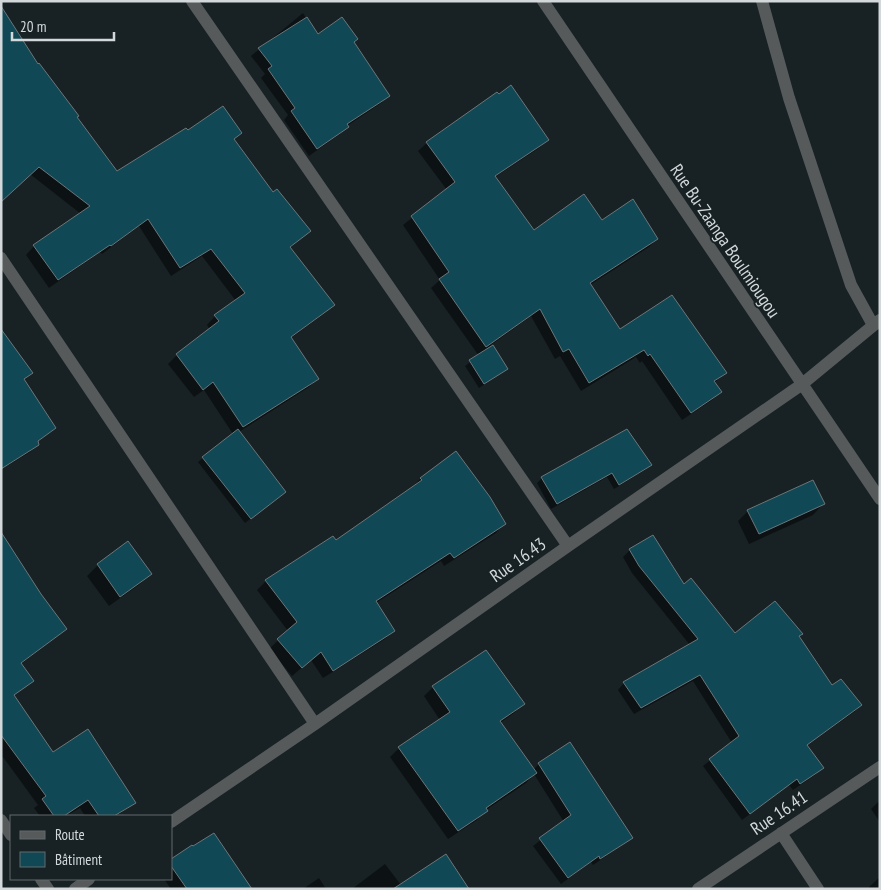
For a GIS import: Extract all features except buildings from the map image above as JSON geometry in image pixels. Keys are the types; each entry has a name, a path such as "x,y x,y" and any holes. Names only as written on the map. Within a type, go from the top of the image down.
{"street":[{"path":"192,1 568,546"},
{"name":"Rue Bu-Zaanga Boulmiougou","path":"543,1 801,385 880,499"},
{"path":"762,1 789,98 852,285 876,322"},
{"path":"1,258 315,724"},
{"name":"Rue 16.43","path":"172,821 315,724 801,385 876,322"},
{"name":"Rue 16.41","path":"698,889 880,767"},
{"path":"1,820 10,834"},
{"path":"781,833 818,889"},
{"path":"75,889 88,880"}]}
